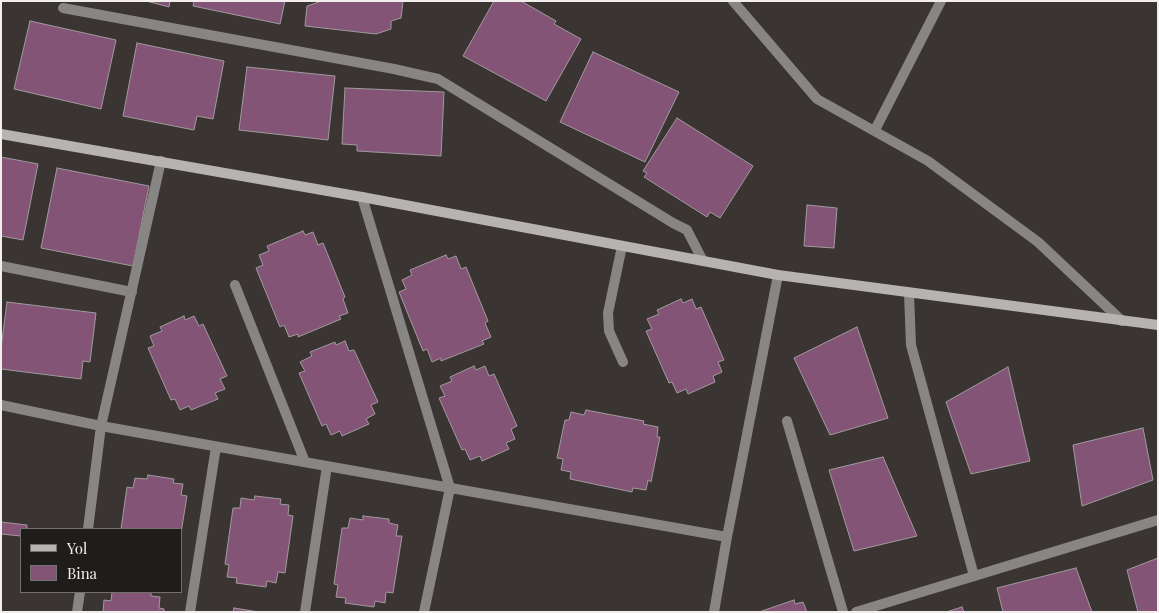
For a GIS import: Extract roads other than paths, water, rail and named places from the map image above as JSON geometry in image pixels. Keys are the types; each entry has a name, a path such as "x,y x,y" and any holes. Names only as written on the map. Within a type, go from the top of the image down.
{"street":[{"path":"733,1 817,99 928,161 1038,242 1122,321"},
{"path":"875,130 941,1"},
{"path":"63,8 394,69 438,79 687,230 703,261"},
{"path":"1,134 362,197 778,275 1158,326"},
{"path":"88,528 101,426 162,161"},
{"path":"362,197 450,488 424,612"},
{"path":"622,246 608,313 609,331 623,362"},
{"path":"1,266 132,292"},
{"path":"714,612 778,275"},
{"path":"235,285 305,462"},
{"path":"909,292 911,345 974,576"},
{"path":"1,405 216,447 727,537"},
{"path":"787,421 843,612"},
{"path":"190,612 216,447"},
{"path":"305,612 327,466"},
{"path":"856,612 1158,520"},
{"path":"77,612 80,593"}]}
